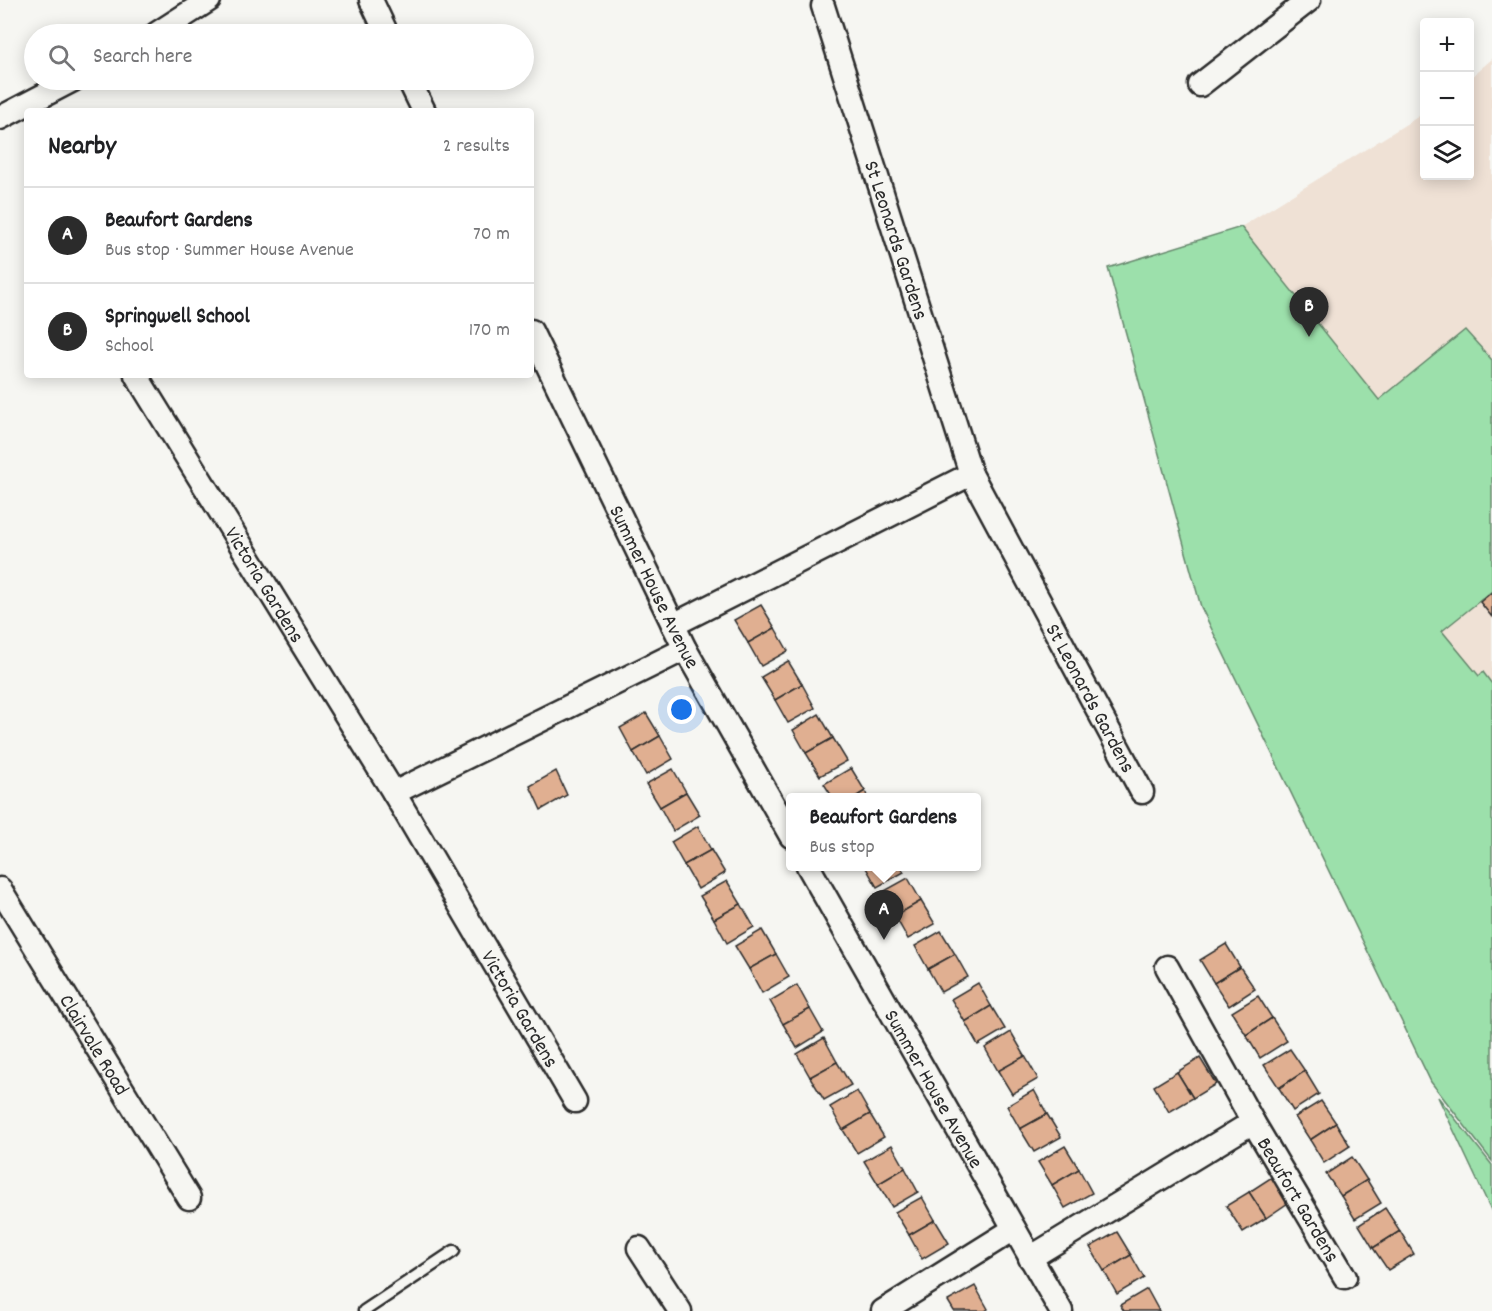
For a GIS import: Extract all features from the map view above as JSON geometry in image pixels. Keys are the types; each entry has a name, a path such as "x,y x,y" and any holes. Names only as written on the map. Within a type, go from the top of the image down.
{"street":[{"path":"172,24 209,0"},
{"path":"370,0 382,24"},
{"path":"1200,85 1309,0"},
{"name":"St Leonards Gardens","path":"823,6 971,474 1142,792"},
{"path":"0,118 54,90"},
{"path":"414,90 423,108"},
{"name":"Summer House Avenue","path":"534,337 685,649 786,827"},
{"name":"Victoria Gardens","path":"138,378 394,793 575,1101"},
{"path":"673,625 971,474"},
{"path":"394,793 685,649"},
{"name":"Summer House Avenue","path":"810,871 1061,1311"},
{"name":"Clairvale Road","path":"0,889 189,1198"},
{"name":"Beaufort Gardens","path":"1167,967 1253,1122 1345,1277"},
{"name":"Beaufort Gardens","path":"1030,1258 1253,1122"},
{"path":"883,1311 1014,1229"},
{"path":"639,1248 680,1311"}],"lane":[{"path":"364,1311 454,1251"}],"shaded area":[{"path":"1492,59 1492,1161 1431,1082 1108,268 1241,227 1420,115 1420,180 1474,180 1474,75"}],"green space":[{"path":"1241,227 1379,400 1465,330 1492,360 1492,591 1442,631 1479,676 1483,672 1492,684 1492,1161 1431,1082 1201,607 1108,268"},
{"path":"1438,1097 1492,1165 1492,1212"}],"building":[{"path":"1492,592 1492,617 1480,602"},
{"path":"761,605 775,628 748,643 734,620"},
{"path":"775,628 788,651 761,666 748,643"},
{"path":"788,661 802,684 775,700 761,677"},
{"path":"802,684 815,708 788,723 775,700"},
{"path":"646,713 660,736 633,752 620,728"},
{"path":"819,714 833,738 806,753 793,730"},
{"path":"660,736 673,759 646,775 633,752"},
{"path":"833,738 847,761 820,776 806,753"},
{"path":"851,768 865,791 862,793 830,793 824,784"},
{"path":"673,769 686,792 660,807 646,784"},
{"path":"556,771 567,795 541,810 530,786"},
{"path":"686,792 700,815 673,831 660,807"},
{"path":"698,826 711,850 684,865 671,842"},
{"path":"711,850 725,873 698,889 684,865"},
{"path":"868,871 904,872 877,887"},
{"path":"908,878 921,901 895,916 881,893"},
{"path":"727,881 741,904 714,919 700,896"},
{"path":"921,901 935,924 908,939 895,916"},
{"path":"741,904 754,927 727,943 714,919"},
{"path":"762,930 776,954 749,969 735,946"},
{"path":"941,931 955,954 928,969 915,946"},
{"path":"1226,944 1240,967 1214,983 1200,960"},
{"path":"776,954 789,977 762,993 749,969"},
{"path":"955,954 968,977 941,992 928,969"},
{"path":"1240,967 1255,989 1229,1006 1214,983"},
{"path":"978,983 991,1006 965,1022 951,999"},
{"path":"797,985 810,1009 783,1024 770,1001"},
{"path":"1258,996 1272,1018 1246,1035 1232,1012"},
{"path":"991,1006 1005,1029 978,1045 965,1022"},
{"path":"810,1009 823,1032 797,1048 783,1024"},
{"path":"1272,1018 1287,1041 1260,1058 1246,1035"},
{"path":"1011,1032 1025,1056 998,1071 985,1048"},
{"path":"824,1038 837,1062 810,1077 797,1054"},
{"path":"1290,1049 1305,1071 1279,1088 1264,1065"},
{"path":"1025,1056 1038,1079 1012,1094 998,1071"},
{"path":"1200,1058 1216,1084 1193,1098 1177,1072"},
{"path":"837,1062 851,1085 824,1100 810,1077"},
{"path":"1305,1071 1319,1094 1293,1111 1279,1088"},
{"path":"1177,1072 1193,1098 1169,1112 1154,1086"},
{"path":"1034,1090 1047,1114 1020,1129 1007,1106"},
{"path":"857,1091 870,1114 843,1130 830,1107"},
{"path":"1321,1101 1336,1123 1310,1140 1295,1117"},
{"path":"870,1114 884,1137 857,1153 843,1130"},
{"path":"1047,1114 1061,1137 1034,1152 1020,1129"},
{"path":"1336,1123 1350,1146 1324,1163 1310,1140"},
{"path":"892,1145 905,1168 878,1184 864,1161"},
{"path":"1065,1146 1079,1169 1052,1185 1038,1162"},
{"path":"1352,1157 1367,1180 1341,1196 1326,1174"},
{"path":"905,1168 918,1192 892,1207 878,1184"},
{"path":"1079,1169 1092,1193 1065,1208 1052,1185"},
{"path":"1272,1177 1288,1203 1266,1218 1249,1192"},
{"path":"1367,1180 1381,1203 1355,1219 1341,1196"},
{"path":"1249,1192 1266,1218 1243,1232 1226,1206"},
{"path":"922,1197 935,1220 909,1235 895,1212"},
{"path":"1385,1208 1400,1231 1373,1248 1359,1225"},
{"path":"935,1220 949,1243 922,1259 909,1235"},
{"path":"1400,1231 1414,1254 1388,1270 1373,1248"},
{"path":"1117,1232 1131,1255 1104,1271 1090,1247"},
{"path":"1131,1255 1144,1278 1117,1294 1104,1271"},
{"path":"975,1286 988,1309 985,1311 954,1311 948,1301"},
{"path":"1147,1289 1159,1311 1124,1311 1120,1305"}],"place":[{"name":"Springwell School","path":"1309,337"},
{"name":"Beaufort Gardens","path":"884,940"}]}
